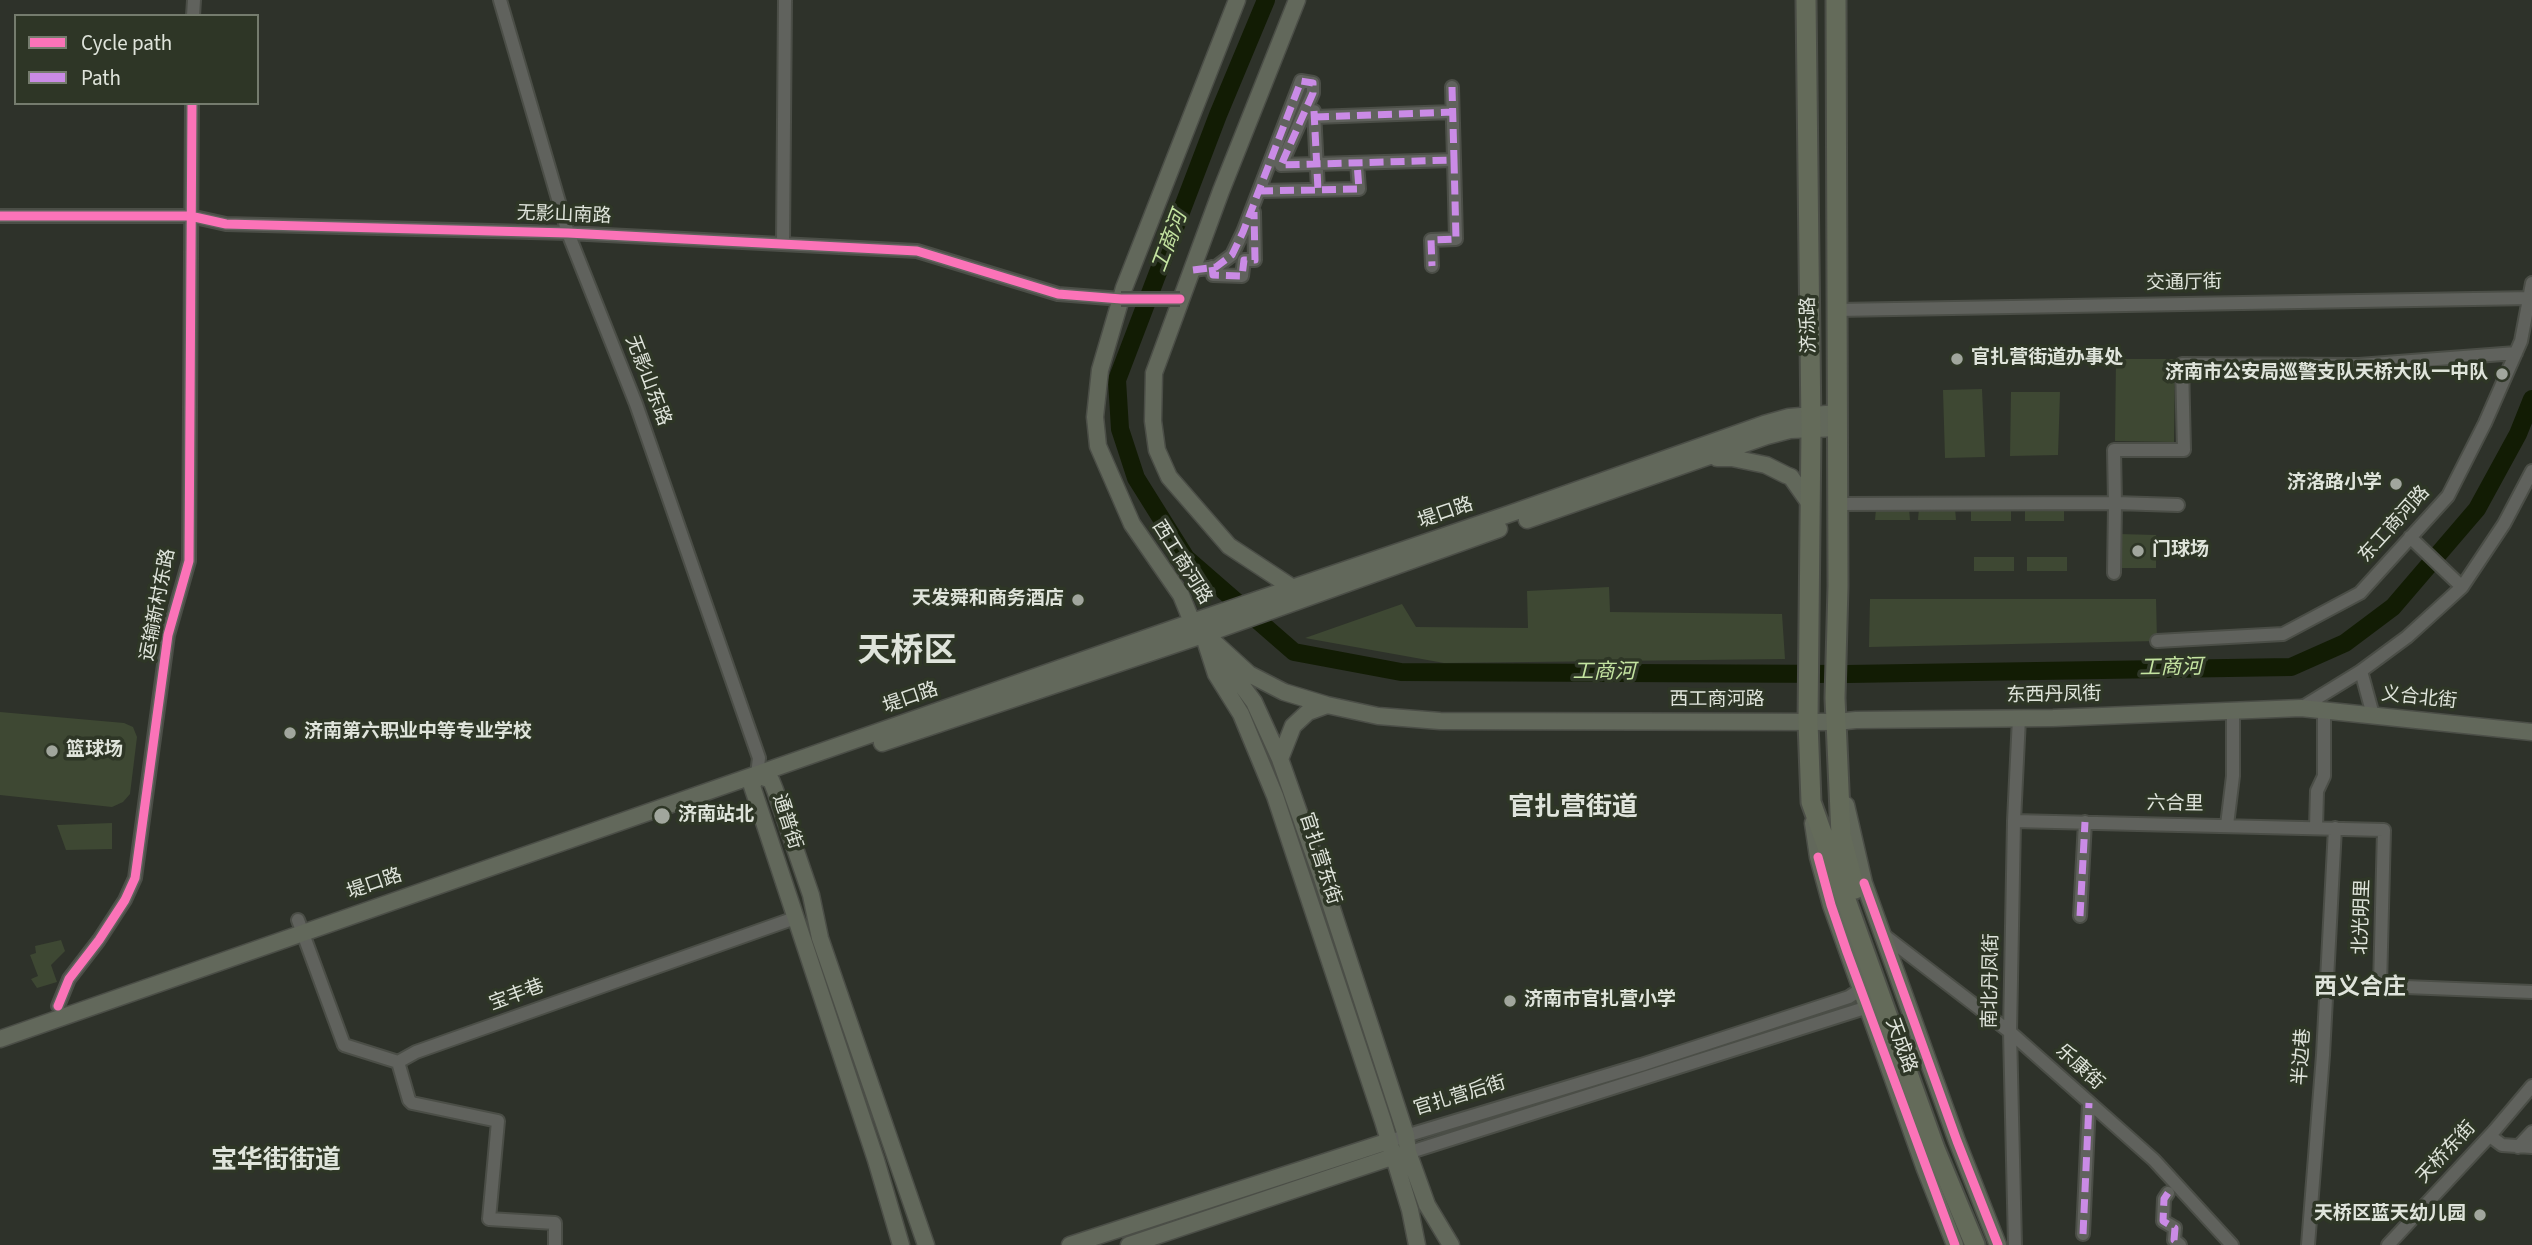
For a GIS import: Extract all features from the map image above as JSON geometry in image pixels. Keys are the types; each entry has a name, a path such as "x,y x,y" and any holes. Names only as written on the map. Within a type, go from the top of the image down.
{"highway":[{"name":"济泺路","path":"1806,0 1811,421 1808,722"},
{"name":"济泺路","path":"1836,0 1836,722"},
{"name":"天成路","path":"1808,722 1811,802 1935,1149 1975,1245"},
{"name":"天成路","path":"1836,722 1840,835 1850,876 1916,1063 1986,1245"}],"main road":[{"name":"西工商河路","path":"1237,0 1121,299 1100,370 1095,417 1098,446 1132,524 1181,595 1191,618 1207,639 1249,674 1284,692 1378,716 1440,721 1808,722"},
{"name":"西工商河路","path":"1297,0 1221,191 1154,373 1153,421 1157,450 1170,477 1229,546 1300,593"},
{"name":"堤口路","path":"1300,593 1764,424 1838,420"},
{"name":"堤口路","path":"760,780 1191,618 1217,622 1811,421"},
{"path":"1700,459 1732,458 1766,465 1791,477 1810,504"},
{"name":"堤口路","path":"0,1039 760,780 1207,639 1217,622"},
{"name":"官扎营东街","path":"1207,639 1254,702 1280,759 1406,1135 1396,1150"},
{"name":"官扎营东街","path":"1207,639 1216,674 1241,714 1263,761 1396,1150 1417,1245"},
{"path":"1280,759 1293,726 1308,712 1327,705"},
{"name":"东西丹凤街","path":"1808,722 2301,708"},
{"name":"义合北街","path":"2301,708 2532,732"},
{"name":"天成路","path":"1837,752 1864,883 1957,1141 1998,1245"},
{"name":"通普街","path":"760,780 795,918 876,1160 901,1245"},
{"name":"通普街","path":"760,780 811,895 820,938 926,1245"},
{"name":"天成路","path":"1811,802 1824,881 1955,1245"},
{"name":"堤口路","path":"0,1049 304,937"},
{"name":"官扎营东街","path":"1396,1150 1451,1245"},
{"name":"官扎营后街","path":"1070,1245 1396,1150"},
{"name":"官扎营后街","path":"1129,1245 1396,1150"},
{"path":"1427,1205 1442,1245"}],"street":[{"name":"无影山东路","path":"500,0 568,233 636,404 759,758 760,780"},
{"path":"783,243 785,0"},
{"path":"1193,270 1212,267 1232,255 1259,191 1275,166 1301,81 1313,83 1318,190"},
{"path":"1432,265 1431,240 1457,239 1452,87"},
{"name":"运输新村东路","path":"58,1006 69,979 99,940 125,900 135,878 168,635 188,561 192,105"},
{"path":"1315,117 1452,112"},
{"path":"1275,166 1454,160"},
{"path":"1259,191 1359,189 1357,163"},
{"path":"1212,267 1213,275 1242,276 1244,260 1255,260 1254,205"},
{"name":"无影山南路","path":"0,216 190,216 226,225 568,233 917,251 1058,294 1121,299 1180,299"},
{"name":"东工商河路","path":"2157,641 2283,634 2360,593 2448,495 2485,423 2521,341 2532,283"},
{"name":"交通厅街","path":"1837,310 2531,298"},
{"path":"2114,573 2114,450 2184,450 2182,364 2359,365 2516,353"},
{"path":"2301,708 2361,671 2407,637 2462,587 2504,524 2532,471"},
{"path":"1838,504 2178,505"},
{"path":"2410,537 2462,587"},
{"path":"2361,671 2373,715"},
{"path":"2316,828 2316,791 2323,776 2324,709"},
{"path":"2227,825 2233,776 2233,711"},
{"name":"南北丹凤街","path":"2015,1245 2010,1032 2019,718"},
{"name":"六合里","path":"2014,821 2335,828"},
{"path":"2080,916 2085,822"},
{"name":"北光明里","path":"2335,828 2384,830 2380,986 2532,992"},
{"name":"半边巷","path":"2308,1245 2323,1055 2335,828"},
{"name":"宝丰巷","path":"397,1062 416,1052 795,918"},
{"name":"乐康街","path":"1885,936 2010,1032 2154,1160 2232,1245"},
{"path":"304,937 344,1045 397,1062 412,1103 498,1121 489,1219 555,1223 555,1245"},
{"name":"官扎营后街","path":"1406,1135 1641,1065 1849,996 1861,989"},
{"name":"官扎营后街","path":"1396,1150 1868,1007"},
{"name":"天桥东街","path":"2388,1245 2490,1136 2532,1086"},
{"path":"2083,1234 2089,1103"},
{"path":"2518,1147 2532,1132"},
{"path":"2490,1136 2501,1145 2532,1147"},
{"path":"2168,1192 2164,1199 2163,1221 2175,1228 2174,1240 2180,1245"}],"green space":[{"path":"2116,359 2175,359 2174,442 2115,441"},
{"path":"1982,389 1985,457 1945,458 1943,390"},
{"path":"2011,392 2060,392 2058,455 2010,456"},
{"path":"1971,506 2011,506 2011,521 1971,521"},
{"path":"2025,507 2064,507 2064,521 2025,521"},
{"path":"1919,508 1955,508 1956,520 1918,520"},
{"path":"1876,509 1909,509 1910,520 1875,520"},
{"name":"门球场","path":"2119,534 2156,535 2156,568 2120,568"},
{"path":"1974,557 2014,557 2014,571 1974,571"},
{"path":"2027,557 2067,557 2067,571 2027,571"},
{"path":"1609,587 1610,612 1782,614 1785,659 1444,663 1305,638 1402,604 1416,627 1528,628 1527,591"},
{"path":"1870,599 2156,599 2157,641 1869,647"},
{"path":"0,712 124,723 133,727 137,737 130,794 123,802 112,807 0,795"},
{"path":"112,823 112,849 66,850 57,825"},
{"path":"61,940 65,951 51,965 57,982 37,988 31,979 38,976 30,955 36,953 35,946"}],"waterway":[{"name":"工商河","path":"1266,0 1218,115 1117,380 1120,429 1136,478 1186,558 1294,652 1401,672 1847,674 2291,667 2345,643 2393,607 2477,509 2518,434 2532,399"}],"marked path":[{"path":"1193,270 1216,267 1232,255 1301,81 1313,83 1313,93 1281,165 1454,160 1456,239 1431,240 1432,266"},
{"path":"1452,87 1454,160"},
{"path":"1314,111 1318,190"},
{"path":"1315,117 1452,112"},
{"path":"1259,191 1359,189 1357,163"},
{"path":"1212,267 1213,275 1242,276 1244,260 1255,260 1254,212"},
{"path":"2080,916 2085,822"},
{"path":"2083,1234 2089,1103"},
{"path":"2168,1193 2164,1199 2163,1221 2175,1228 2174,1240 2180,1245"}],"cycle path":[{"path":"58,1006 69,979 99,940 125,900 135,878 168,635 189,561 192,105"},
{"path":"0,216 190,216 226,224 568,233 917,251 1058,294 1121,299 1180,299"},
{"path":"1818,857 1847,952 1955,1245"},
{"path":"1864,883 1957,1141 1998,1245"}],"place":[{"name":"官扎营街道办事处","path":"1957,359"},
{"name":"济南市公安局巡警支队天桥大队一中队","path":"2502,374"},
{"name":"济洛路小学","path":"2396,484"},
{"name":"门球场","path":"2138,551"},
{"name":"天发舜和商务酒店","path":"1078,600"},
{"name":"济南第六职业中等专业学校","path":"290,733"},
{"name":"篮球场","path":"52,751"},
{"name":"济南站北","path":"662,816"},
{"name":"济南市官扎营小学","path":"1510,1001"},
{"name":"天桥区蓝天幼儿园","path":"2480,1215"}],"district":[{"name":"天桥区","path":"907,654"},
{"name":"官扎营街道","path":"1573,809"},
{"name":"西义合庄","path":"2360,989"},
{"name":"宝华街街道","path":"276,1162"}]}
